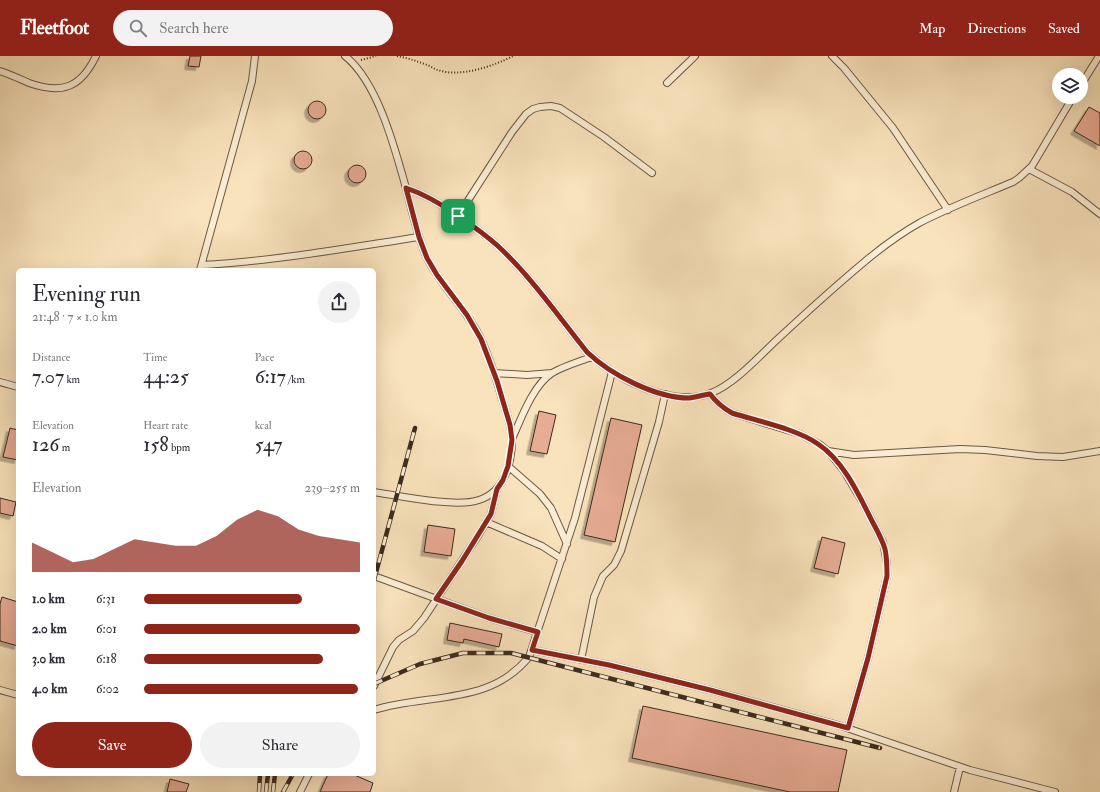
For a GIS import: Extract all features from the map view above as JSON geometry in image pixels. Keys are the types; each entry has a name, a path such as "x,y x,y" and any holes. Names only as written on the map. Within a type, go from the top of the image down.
{"lane":[{"path":"0,71 36,85 59,88 67,87 76,83 84,76 96,56"},
{"path":"254,56 252,81 201,268 310,254 419,237"},
{"path":"345,56 354,63 372,93 384,119 406,188 419,237 427,258 437,275 467,315 481,339 494,373 510,425 512,440"},
{"path":"667,83 695,56"},
{"path":"832,56 844,68 893,128 948,210"},
{"path":"1088,73 1098,56"},
{"path":"406,188 422,193 439,202 498,246 522,270 592,357 612,372 628,380 665,394 688,398 710,394 722,388 869,258 909,230 922,222 1013,182 1029,169 1069,104"},
{"path":"458,216 512,132 526,114 540,107 551,106 560,108 604,137 652,173"},
{"path":"1029,169 1072,192 1100,214"},
{"path":"494,373 527,375 552,373 592,357"},
{"path":"376,709 397,704 483,690 513,674 529,657 576,518 612,372"},
{"path":"376,492 436,501 470,503 490,495 497,489 503,480 508,466 512,440 530,400 543,381 552,373"},
{"path":"0,382 16,386"},
{"path":"581,660 594,597 603,576 614,565 621,551 659,422 665,394"},
{"path":"710,394 715,401 732,413 800,434 819,444 828,451 844,471 863,503 882,542 887,563 887,576 868,658 848,728"},
{"path":"828,451 854,455 960,449 1063,457 1100,452"},
{"path":"508,466 540,494 551,508 567,544"},
{"path":"376,682 393,647 399,640 413,631 424,618 462,561 491,514 497,489"},
{"path":"486,522 542,546 562,559"},
{"path":"376,577 489,618 538,632"},
{"path":"532,650 710,690 848,728 960,767 1055,792"},
{"path":"0,690 16,694"},
{"path":"954,792 960,767"},
{"path":"300,792 308,776"}],"path":[{"path":"354,63 376,56"},
{"path":"397,56 450,73 459,73 480,68 506,60 513,56"}],"building":[{"path":"190,56 201,56 199,67 188,66"},
{"path":"317,101 323,104 326,110 323,116 317,119 311,116 308,110 311,104"},
{"path":"1089,107 1100,113 1100,146 1074,131"},
{"path":"303,151 309,154 312,160 309,166 303,169 297,166 294,160 297,154"},
{"path":"357,165 363,168 366,174 363,180 357,183 351,180 348,174 351,168"},
{"path":"539,411 556,415 547,454 530,451"},
{"path":"611,418 642,425 615,542 584,535"},
{"path":"10,428 16,430 16,460 3,457"},
{"path":"0,498 16,502 13,516 0,513"},
{"path":"428,525 455,529 451,556 424,552"},
{"path":"822,537 845,543 838,574 814,568"},
{"path":"2,597 16,601 16,645 0,641 0,604"},
{"path":"450,623 502,634 499,647 464,639 463,643 447,640"},
{"path":"643,706 847,750 838,792 790,792 632,758"},
{"path":"327,776 357,776 373,783 370,792 320,792"},
{"path":"170,779 189,784 186,792 167,792"}],"railway":[{"path":"376,573 415,428"},
{"path":"376,683 420,664 463,653 511,653 880,748"},
{"path":"259,792 260,776"},
{"path":"266,792 268,776"},
{"path":"273,792 275,776"},
{"path":"283,792 292,776"}],"route":[{"path":"406,188 422,193 439,202 458,216 498,246 522,270 587,352 612,372 650,390 671,396 688,398 710,394 715,401 732,413 806,436 828,451 844,471 863,503 882,542 887,563 887,576 868,658 848,728 710,690 609,665 532,650 538,632 489,618 436,599 491,514 497,489 503,480 508,466 512,440 510,425 497,381 481,339 467,315 437,275 427,258 419,237 406,188"}]}
